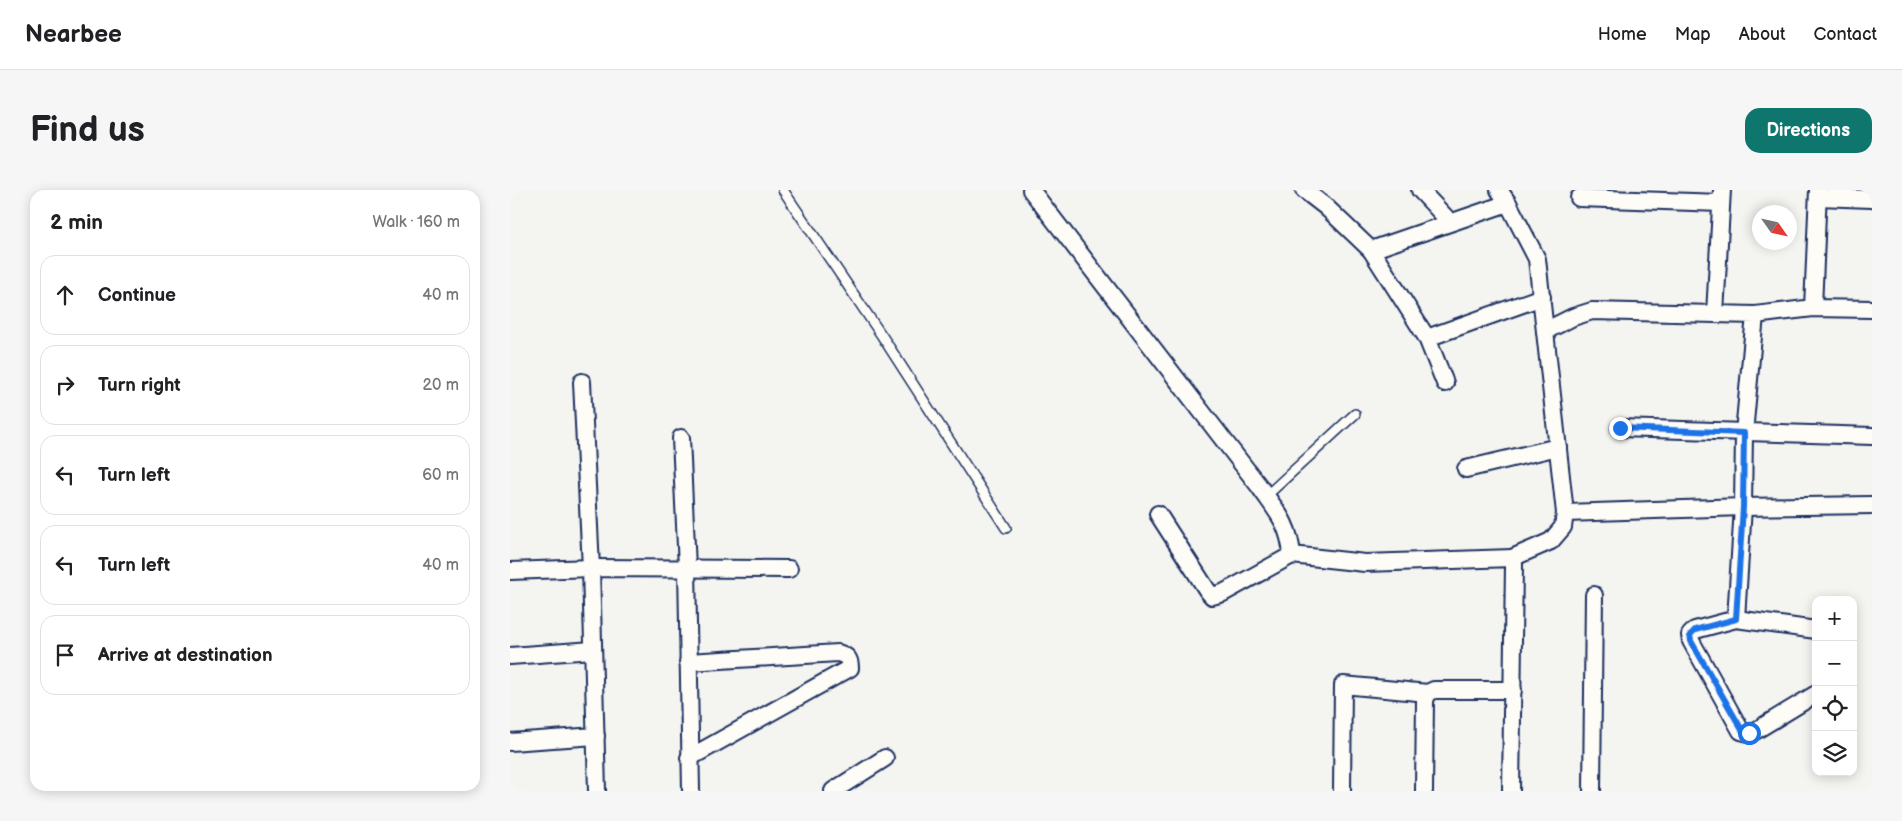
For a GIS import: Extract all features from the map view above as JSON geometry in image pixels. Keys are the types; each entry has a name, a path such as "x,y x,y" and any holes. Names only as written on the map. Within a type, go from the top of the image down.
{"street":[{"path":"1031,190 1266,496 1286,525 1290,537 1292,555"},
{"path":"1304,190 1326,207 1371,250 1427,338 1445,383"},
{"path":"1420,190 1450,222"},
{"path":"1813,308 1818,194 1872,199"},
{"path":"1158,514 1206,590 1212,596 1223,593 1292,555 1365,563 1512,558 1551,541 1563,527 1565,513 1537,259 1504,197 1450,222 1371,250"},
{"path":"1579,198 1722,197 1715,314"},
{"path":"1427,338 1542,297"},
{"path":"1545,330 1573,317 1592,311 1755,315 1813,308 1872,309"},
{"path":"1736,619 1743,507 1744,433 1755,315"},
{"path":"582,382 591,568 597,791"},
{"path":"1620,428 1872,436"},
{"path":"681,438 687,568 691,791"},
{"path":"1466,469 1558,447"},
{"path":"1565,513 1872,505"},
{"path":"1511,791 1514,565 1512,558"},
{"path":"510,571 591,568 789,569"},
{"path":"1592,791 1594,594"},
{"path":"1812,629 1736,619 1695,630 1690,635 1691,641 1742,730 1749,733 1755,731 1812,696"},
{"path":"510,656 593,650"},
{"path":"688,662 838,653 846,656 850,661 850,668 689,758"},
{"path":"1342,791 1343,685 1428,693 1434,690 1513,690"},
{"path":"1424,791 1425,700 1428,693"},
{"path":"510,742 596,736"},
{"path":"833,791 885,758"}],"lane":[{"path":"783,190 1006,528"},
{"path":"1266,496 1356,414"}],"route":[{"path":"1620,428 1744,433 1743,507 1736,619 1695,630 1690,635 1691,641 1742,730 1749,733"}]}
